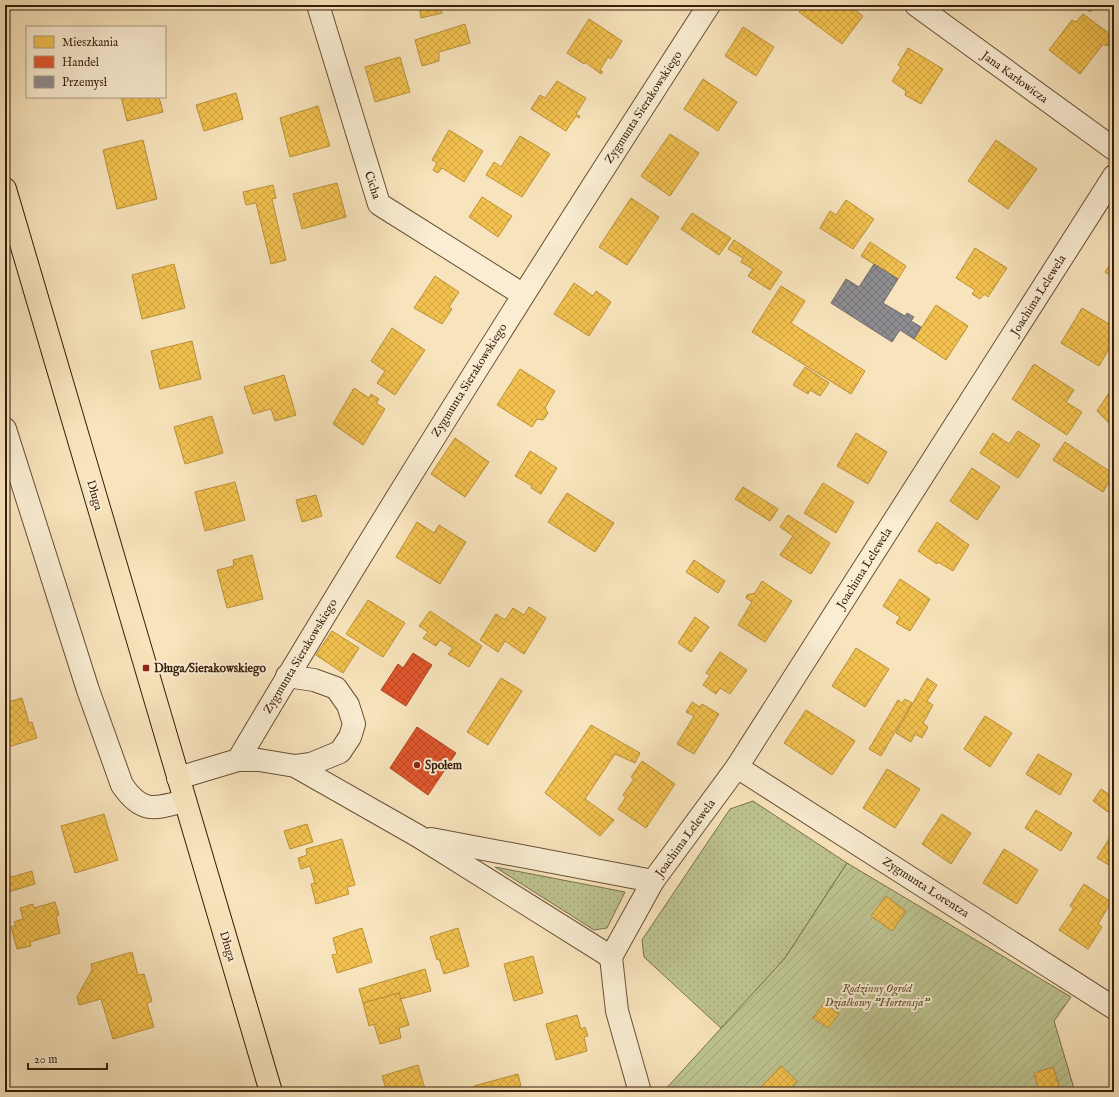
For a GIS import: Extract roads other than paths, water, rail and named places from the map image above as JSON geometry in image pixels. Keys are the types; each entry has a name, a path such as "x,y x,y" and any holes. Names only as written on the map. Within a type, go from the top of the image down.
{"main road":[{"name":"Długa","path":"5,188 271,1092"}],"street":[{"name":"Cicha","path":"318,5 379,204 522,294"},
{"name":"Zygmunta Sierakowskiego","path":"238,760 522,294 709,5"},
{"name":"Jana Karłowicza","path":"916,5 1114,148"},
{"name":"Joachima Lelewela","path":"611,957 653,881 737,767 1114,176"},
{"path":"5,429 86,683 122,785 130,797 140,804 155,809 185,801"},
{"path":"178,778 238,760 259,760 295,766 311,764 340,752 350,737 354,724 348,705 336,688 314,680 288,676"},
{"path":"295,766 418,836 611,957 617,1011 640,1092"},
{"name":"Zygmunta Lorentza","path":"737,767 1114,1008"},
{"path":"418,836 653,881"}],"place":[{"name":"Długa/Sierakowskiego","path":"146,668"},
{"name":"Społem","path":"417,765"}],"park label":[{"name":"Rodzinny Ogród Działkowy \"Hortensja\"","path":"877,995"}]}
